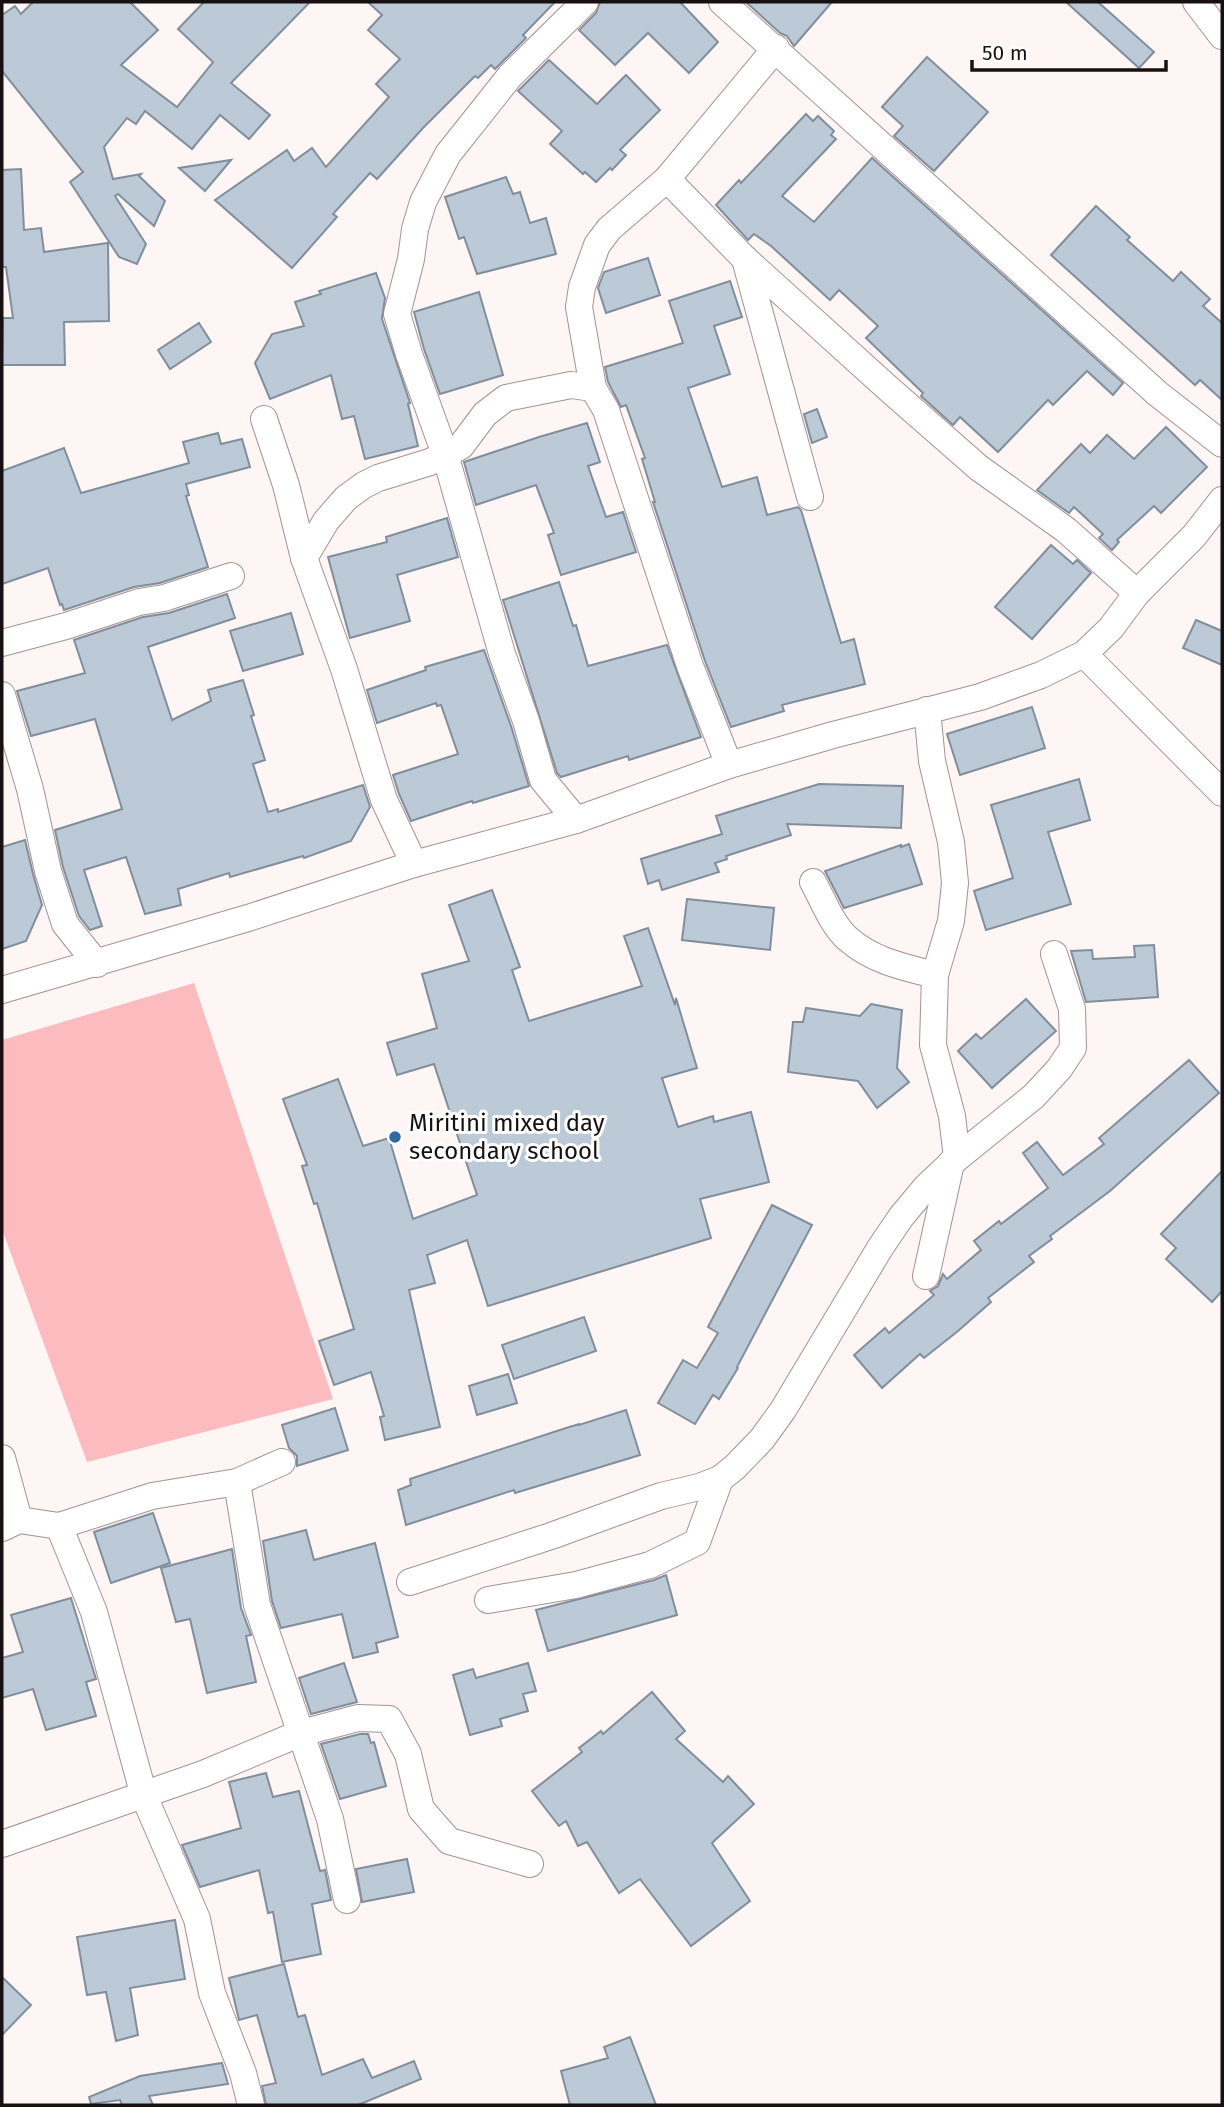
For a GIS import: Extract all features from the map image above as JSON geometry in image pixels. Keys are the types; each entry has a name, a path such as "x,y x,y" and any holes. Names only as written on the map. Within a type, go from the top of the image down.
{"street":[{"path":"576,820 543,780 502,654 445,454 397,314 423,202 448,154 510,76 585,2"},
{"path":"722,2 1158,394 1222,444"},
{"path":"1196,2 1222,36"},
{"path":"729,765 690,666 606,410 593,388 579,307 590,263 597,245 609,229 667,179 776,48"},
{"path":"667,179 745,259 979,468 1066,530 1138,593"},
{"path":"745,259 810,497"},
{"path":"304,558 326,521 346,498 378,478 429,462 461,446 485,414 506,398 570,385 593,388"},
{"path":"264,419 286,485 304,558 344,669 384,800 414,864"},
{"path":"2,990 97,964 414,864 576,820 729,765 980,697 1041,675 1084,654 1111,628 1138,593 1194,536 1222,500"},
{"path":"2,643 231,576"},
{"path":"1084,654 1222,793"},
{"path":"2,695 30,789 48,871 65,924 97,964"},
{"path":"926,1276 954,1161 952,1116 933,1045 935,975 951,921 955,883 951,842 932,761 927,710"},
{"path":"813,882 848,939 885,962 935,975"},
{"path":"410,1582 551,1536 661,1496 720,1479 735,1467 762,1439 783,1410 901,1217 926,1187 954,1161 1034,1096 1059,1069 1073,1048 1072,1009 1054,954"},
{"path":"2,1458 10,1524 59,1526 152,1496 237,1482 282,1462"},
{"path":"488,1600 576,1585 650,1565 697,1542 720,1479"},
{"path":"237,1482 257,1605 330,1819 347,1900"},
{"path":"59,1526 94,1612 144,1796 197,1919 212,1993 243,2073 251,2105"},
{"path":"2,1844 144,1796 300,1733 358,1718 388,1719 408,1754 421,1809 449,1841 530,1864"}],"shaded area":[{"path":"194,983 333,1399 87,1462 2,1229 2,1040"}],"building":[{"path":"33,2 130,2 158,30 121,65 177,107 213,62 178,29 204,2 310,2 231,83 270,115 249,139 220,115 192,149 145,111 136,124 127,118 104,147 113,179 141,174 139,176 165,201 154,226 118,194 115,196 146,244 137,264 119,257 70,182 83,172 2,71 2,15 15,6 21,14"},
{"path":"368,2 555,2 523,35 526,38 495,69 491,65 478,78 475,76 377,179 370,173 333,214 337,217 292,268 215,200 287,150 294,161 312,148 326,167 389,97 376,84 400,59 368,30 382,15"},
{"path":"600,2 680,2 718,42 689,73 648,33 615,65 579,30 596,13"},
{"path":"746,2 832,2 794,46 787,36 780,33"},
{"path":"1066,2 1098,2 1154,52 1139,68"},
{"path":"927,57 988,112 934,171 894,136 903,126 882,107"},
{"path":"549,60 597,104 626,75 660,110 620,150 626,155 596,182 585,172 583,174 550,144 562,131 518,91"},
{"path":"806,114 813,121 818,116 834,131 831,135 836,139 782,196 814,222 872,158 1123,383 1113,395 1087,371 1053,405 1048,400 998,452 960,417 953,425 921,396 923,393 866,338 878,326 839,290 830,300 771,246 754,234 748,240 716,205 739,180 741,183"},
{"path":"231,160 205,191 179,168"},
{"path":"21,169 24,230 41,228 44,252 108,243 109,321 64,322 65,365 2,365 3,318 13,318 6,267 2,267 2,170"},
{"path":"506,177 513,194 520,192 530,223 546,218 556,254 477,274 464,237 459,239 445,197"},
{"path":"1096,206 1130,237 1127,240 1173,281 1181,272 1210,299 1203,306 1222,323 1222,400 1200,380 1195,385 1051,255"},
{"path":"648,258 660,295 606,313 598,288 604,272"},
{"path":"376,273 385,298 382,319 410,403 408,404 418,446 365,459 354,416 342,419 331,375 270,399 255,363 272,334 304,326 295,302 321,294 319,291"},
{"path":"730,281 742,317 714,326 730,374 688,388 722,487 757,477 767,515 798,507 801,510 841,643 854,639 865,684 782,705 784,711 731,727 705,661 653,502 642,459 645,458 626,405 621,407 608,382 605,367 683,343 669,301"},
{"path":"479,292 503,375 440,394 414,312"},
{"path":"199,323 211,342 170,369 158,350"},
{"path":"817,409 827,437 812,443 804,414"},
{"path":"587,423 600,462 588,466 606,517 623,512 636,552 561,575 548,535 554,533 536,485 476,505 464,462"},
{"path":"1166,427 1207,467 1161,513 1154,506 1117,540 1119,542 1112,550 1099,538 1103,534 1074,507 1069,513 1037,490 1081,444 1090,453 1107,435 1134,459"},
{"path":"218,433 221,444 242,439 250,467 186,484 189,495 186,496 208,567 64,610 48,568 2,584 2,471 64,448 81,493 189,463 183,442"},
{"path":"447,518 458,557 397,575 410,621 350,638 328,557 387,542 386,537"},
{"path":"1051,545 1073,564 1077,560 1091,573 1032,639 995,607"},
{"path":"559,582 588,666 667,645 701,737 629,760 628,756 561,777 557,773 503,600"},
{"path":"227,594 235,618 148,647 172,720 211,701 208,690 243,680 265,760 253,764 268,812 278,809 278,812 363,785 370,807 351,841 304,858 303,856 230,877 229,873 178,889 181,905 145,914 126,857 84,870 102,926 90,930 79,916 63,867 55,830 122,809 95,719 31,736 17,691 85,673 74,640 143,617 169,613"},
{"path":"291,613 303,654 243,671 230,631"},
{"path":"1196,620 1222,631 1222,665 1183,648"},
{"path":"484,650 529,786 411,821 393,775 458,754 441,705 437,706 436,703 377,723 367,690 426,670 425,667"},
{"path":"1032,707 1045,748 960,775 947,734"},
{"path":"1079,779 1090,820 1048,832 1071,904 986,930 974,891 1013,878 991,805"},
{"path":"819,784 903,786 901,828 787,824 791,835 726,856 727,859 715,863 719,872 662,890 659,880 648,884 641,859 722,834 716,816"},
{"path":"25,840 42,905 26,941 2,949 2,847"},
{"path":"909,844 922,884 844,908 825,871"},
{"path":"492,890 520,967 512,970 529,1021 642,986 624,936 648,928 675,1005 676,998 697,1068 662,1078 678,1127 713,1116 714,1122 751,1112 769,1182 700,1199 711,1238 488,1306 467,1240 427,1255 435,1283 409,1290 440,1427 385,1440 380,1417 384,1416 371,1372 334,1385 319,1341 354,1329 317,1203 314,1204 302,1166 307,1165 283,1099 338,1079 363,1146 389,1138 413,1219 477,1195 434,1064 397,1075 387,1043 437,1028 422,974 469,961 449,905"},
{"path":"687,899 774,908 770,950 682,940"},
{"path":"1154,945 1158,997 1086,1002 1071,951 1092,950 1093,959 1135,957 1134,946"},
{"path":"1026,999 1056,1031 992,1088 958,1051 976,1034 981,1039"},
{"path":"871,1004 902,1010 897,1068 909,1082 877,1108 858,1081 788,1072 793,1022 803,1022 806,1008 860,1016"},
{"path":"1189,1060 1219,1093 1110,1191 1050,1236 1052,1239 1029,1256 1034,1262 988,1298 991,1302 958,1331 924,1358 920,1354 882,1388 854,1355 885,1328 889,1333 934,1295 930,1291 938,1286 943,1274 947,1279 981,1250 974,1241 1048,1188 1023,1153 1037,1142 1063,1175 1104,1144 1099,1138"},
{"path":"1222,1171 1222,1291 1212,1302 1166,1259 1176,1248 1161,1234"},
{"path":"772,1205 812,1225 738,1368 719,1399 713,1395 695,1424 658,1403 683,1360 697,1368 718,1333 708,1327"},
{"path":"584,1317 596,1351 514,1379 502,1345"},
{"path":"508,1374 517,1403 477,1415 469,1386"},
{"path":"335,1408 348,1450 297,1466 297,1456 289,1448 282,1425"},
{"path":"626,1410 640,1455 515,1493 514,1490 406,1525 398,1490 411,1485 410,1479"},
{"path":"153,1513 170,1563 111,1583 94,1532"},
{"path":"306,1530 314,1560 375,1543 398,1637 376,1643 378,1652 353,1658 342,1614 281,1628 272,1601 263,1541"},
{"path":"232,1549 241,1608 251,1635 246,1636 256,1682 207,1693 190,1619 176,1622 161,1568"},
{"path":"666,1575 677,1615 548,1651 536,1610"},
{"path":"71,1598 96,1679 86,1682 96,1716 46,1730 33,1689 2,1698 2,1658 23,1652 11,1615"},
{"path":"344,1663 357,1702 311,1714 299,1678"},
{"path":"528,1663 536,1691 523,1694 528,1711 500,1719 502,1726 470,1735 453,1675 473,1669 476,1678"},
{"path":"652,1692 685,1731 676,1739 723,1782 728,1776 754,1804 712,1843 750,1901 691,1946 640,1879 619,1893 587,1842 578,1846 566,1821 559,1826 532,1791 582,1752 579,1748 601,1731 603,1734"},
{"path":"368,1734 371,1743 374,1742 386,1786 340,1799 321,1744"},
{"path":"266,1773 273,1797 299,1791 320,1871 325,1870 331,1900 312,1904 321,1954 282,1962 273,1912 268,1913 259,1870 200,1887 182,1845 241,1828 229,1782"},
{"path":"407,1859 414,1892 362,1902 356,1869"},
{"path":"175,1920 185,1979 130,1988 138,2035 116,2041 106,1992 87,1995 77,1937"},
{"path":"284,1964 298,2017 305,2015 322,2075 363,2059 372,2078 414,2061 421,2079 358,2105 266,2105 262,2086 276,2083 257,2015 239,2020 229,1978"},
{"path":"2,1977 31,2005 2,2035"},
{"path":"630,2037 656,2105 570,2105 561,2071 608,2058 604,2047"},
{"path":"222,2063 228,2084 149,2096 153,2105 122,2105 120,2100 91,2104 89,2097 140,2076"}],"place":[{"name":"Miritini mixed day secondary school","path":"395,1137"}]}
